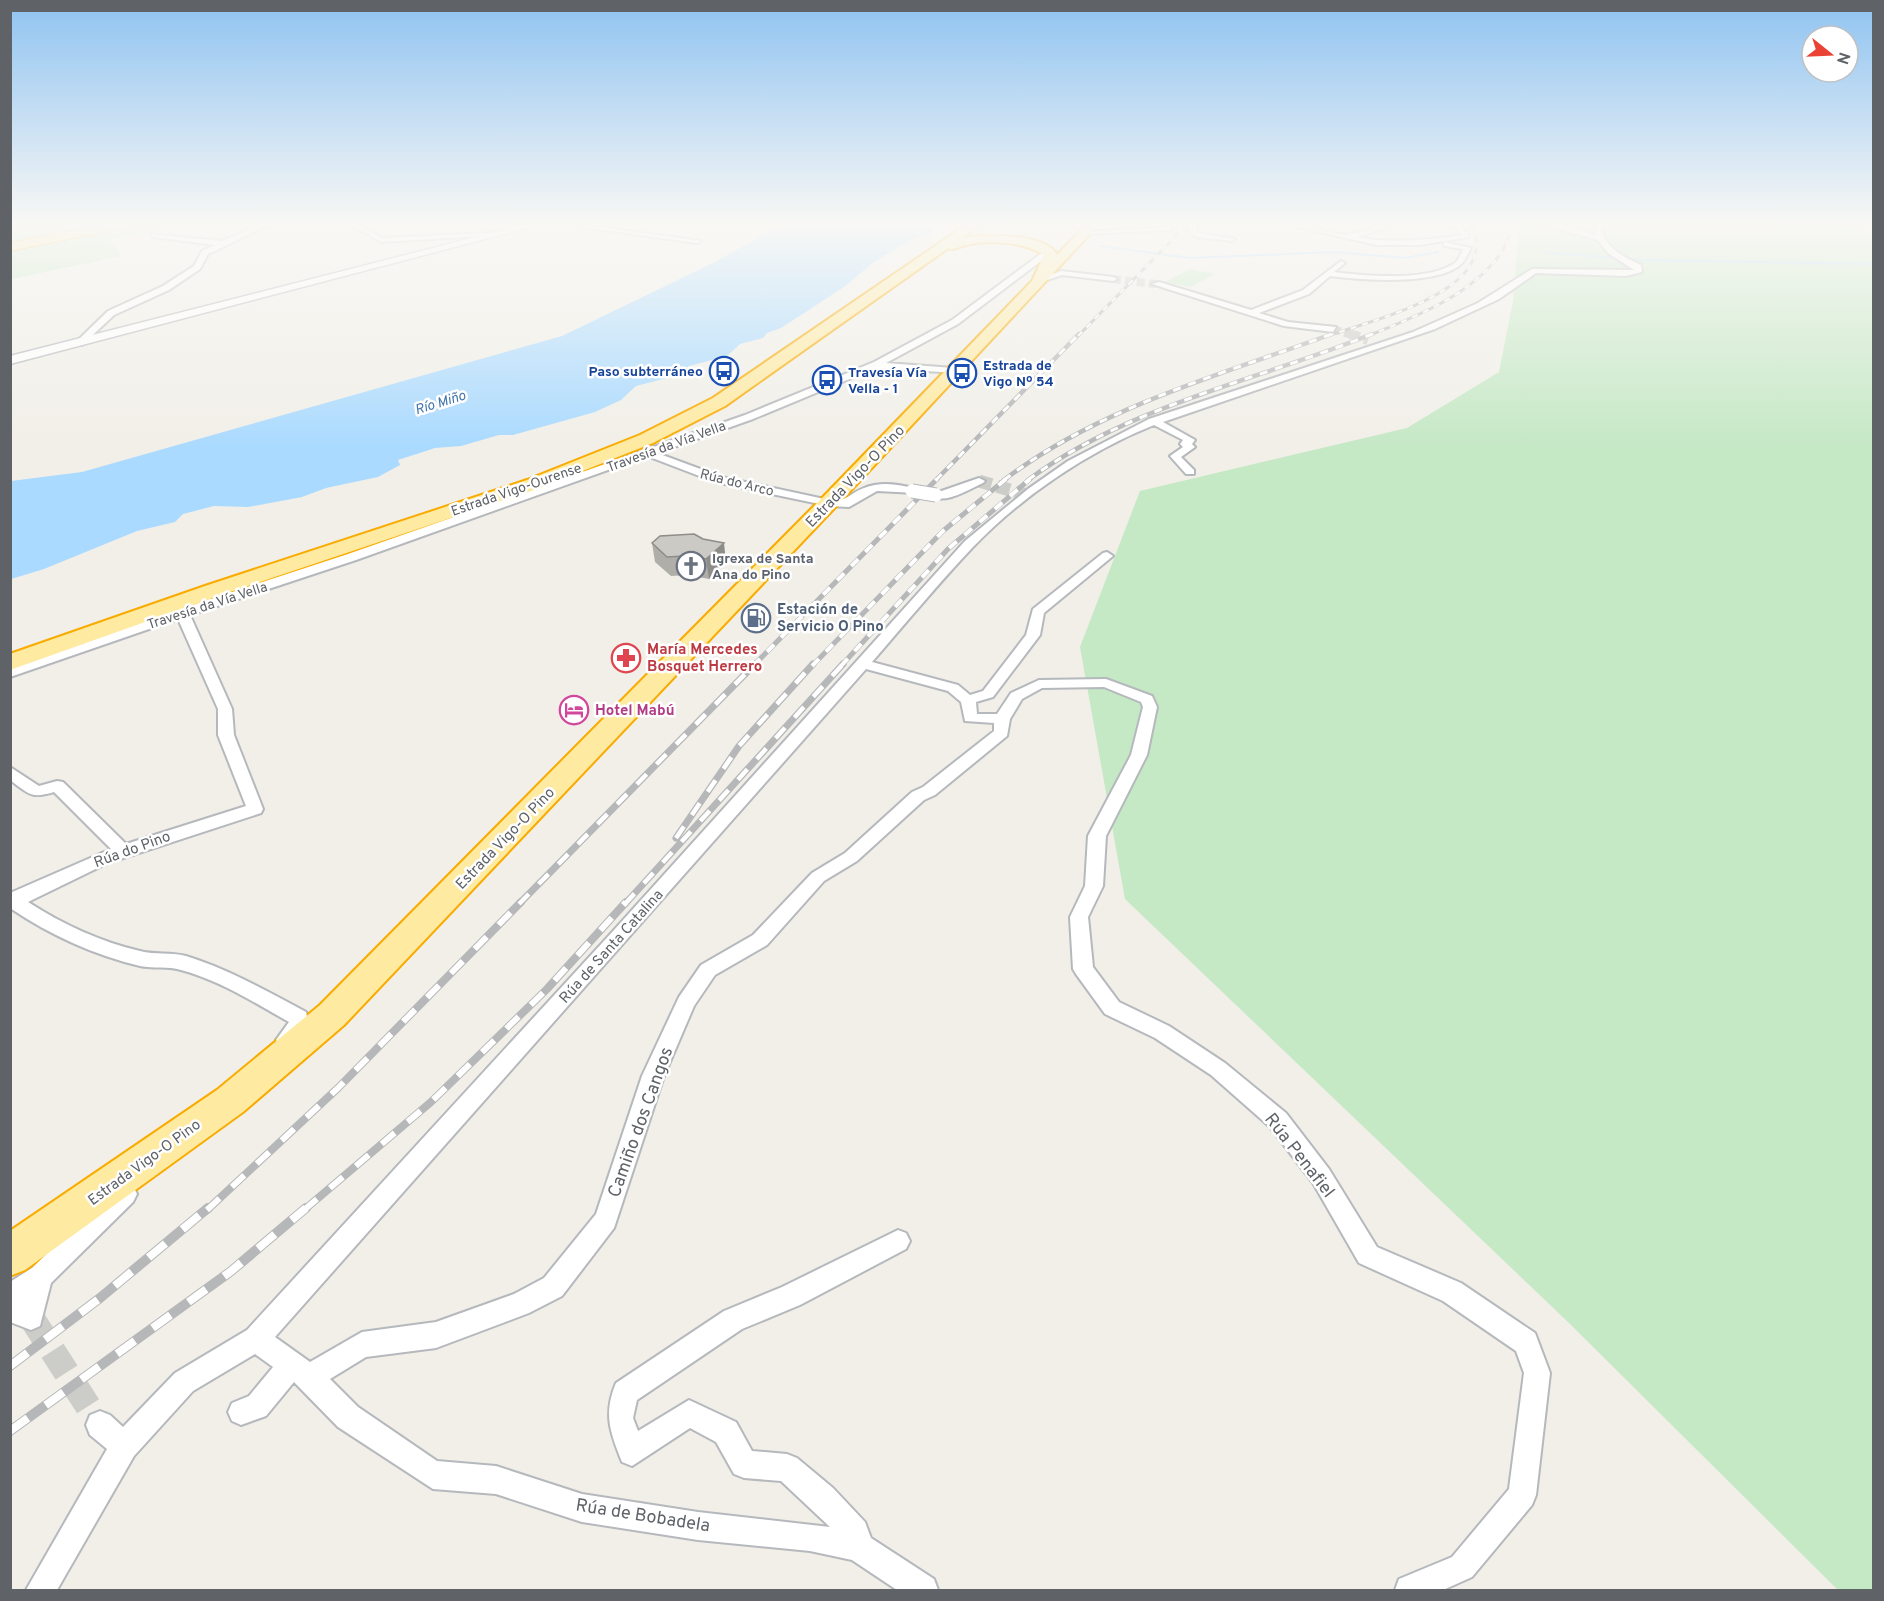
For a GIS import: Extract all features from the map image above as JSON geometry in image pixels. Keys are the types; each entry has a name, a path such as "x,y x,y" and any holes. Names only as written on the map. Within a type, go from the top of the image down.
{"highway":[{"name":"Estrada Vigo-Ourense","path":"10,663 172,605 571,471 621,451 681,424 719,402 866,298"},
{"path":"855,305 867,298"},
{"name":"Estrada Vigo-O Pino","path":"20,1255 230,1101 332,1015 1025,298"},
{"path":"20,1255 129,1191 188,1145 230,1101"}],"main road":[{"path":"10,360 252,298"}],"street":[{"path":"78,343 111,313 145,298"},
{"name":"Travesía da Vía Vella","path":"10,673 91,643 749,417 875,365 955,322 988,298"},
{"path":"1201,298 1287,324 1333,329"},
{"path":"1251,313 1291,298"},
{"name":"Rúa de Santa Catalina","path":"40,1590 124,1446 184,1382 256,1339 969,544 1027,495 1070,464 1154,421 1240,390 1386,345 1447,320 1492,298"},
{"path":"1368,340 1386,345"},
{"path":"875,365 954,371"},
{"path":"1154,421 1190,440 1185,444 1190,447 1175,456 1190,472"},
{"name":"Rúa do Arco","path":"648,453 719,480 829,503"},
{"path":"829,503 845,505 873,486 936,495 949,494 978,480"},
{"path":"968,700 988,694 1033,635 1038,612 1107,556"},
{"name":"Rúa do Pino","path":"12,900 48,881 122,850 255,809 226,735 225,708 182,613"},
{"path":"863,664 953,688 968,700 970,718 1002,719"},
{"name":"Rúa Penafiel","path":"1002,719 1016,696 1039,684 1106,683 1147,699 1150,707 1139,755 1097,836 1094,886 1079,917 1083,969 1112,1008 1162,1032 1218,1069 1278,1120 1321,1176 1368,1255 1452,1292 1526,1342 1538,1373 1522,1495 1462,1567 1410,1590"},
{"name":"Camiño dos Cangos","path":"300,1371 362,1345 436,1335 520,1304 553,1287 606,1220 653,1076 686,1003 708,970 760,940 818,877 851,856 918,796 929,791 1002,733 1002,719"},
{"path":"10,772 38,792 57,786 122,850"},
{"path":"12,900 35,917 83,938 143,959 181,962 229,981 299,1018 312,1021 332,1015"},
{"path":"10,1298 20,1255 90,1183 185,1117 280,1046 293,1034 299,1025 299,1018"},
{"path":"858,1547 855,1532 822,1498 787,1468 744,1464 726,1432 689,1413 632,1452 620,1418 624,1392 733,1320 791,1296 898,1240"},
{"path":"10,1309 31,1317 20,1255"},
{"name":"Rúa de Bobadela","path":"256,1339 300,1371 348,1417 433,1475 496,1480 582,1508 698,1526 810,1538 858,1547 924,1590"},
{"path":"242,1412 257,1407 300,1371"},
{"path":"100,1425 124,1446"}],"green space":[{"path":"1513,298 1873,298 1873,1590 1838,1590 1568,1322 1125,899 1080,647 1140,491 1407,428 1499,372"}],"water":[{"name":"Río Miño","path":"641,298 828,298 781,328 767,333 763,338 740,344 727,356 689,366 667,378 636,386 621,400 595,412 513,435 499,435 461,446 435,448 398,460 400,465 378,477 326,488 302,497 248,507 214,506 183,514 175,522 137,531 44,569 11,579 11,481 82,472 562,336"}],"building":[{"path":"694,534 703,539 724,543 706,559 684,556 667,557 652,543 660,536"}],"tunnel":[{"path":"1333,329 1355,336"},
{"path":"1350,334 1368,340"},
{"path":"979,481 1027,495"},
{"path":"31,1317 100,1425"}],"railway":[{"path":"1078,336 1116,298"},
{"path":"1328,336 1401,311 1430,298"},
{"path":"1368,336 1422,313 1450,298"},
{"path":"936,480 1079,334"},
{"path":"1004,480 1041,454 1120,413 1204,379 1332,334"},
{"path":"1028,480 1067,454 1151,413 1372,334"},
{"path":"753,666 937,479"},
{"path":"812,666 943,531 1006,479"},
{"path":"841,666 948,549 1030,479"},
{"path":"519,904 755,664"},
{"path":"676,838 739,746 813,664"},
{"path":"625,904 843,664"},
{"path":"207,1210 338,1088 521,902"},
{"path":"304,1210 431,1102 547,989 626,902"},
{"path":"10,1366 100,1298 208,1208"},
{"path":"10,1431 230,1272 306,1208"}],"place":[{"name":"Paso subterráneo","path":"724,371"},
{"name":"Estrada de Vigo Nº 54","path":"962,373"},
{"name":"Travesía Vía Vella - 1","path":"827,380"},
{"name":"Igrexa de Santa Ana do Pino","path":"691,566"},
{"name":"Estación de Servicio O Pino","path":"756,618"},
{"name":"María Mercedes Bosquet Herrero","path":"626,658"},
{"name":"Hotel Mabú","path":"574,710"}]}
